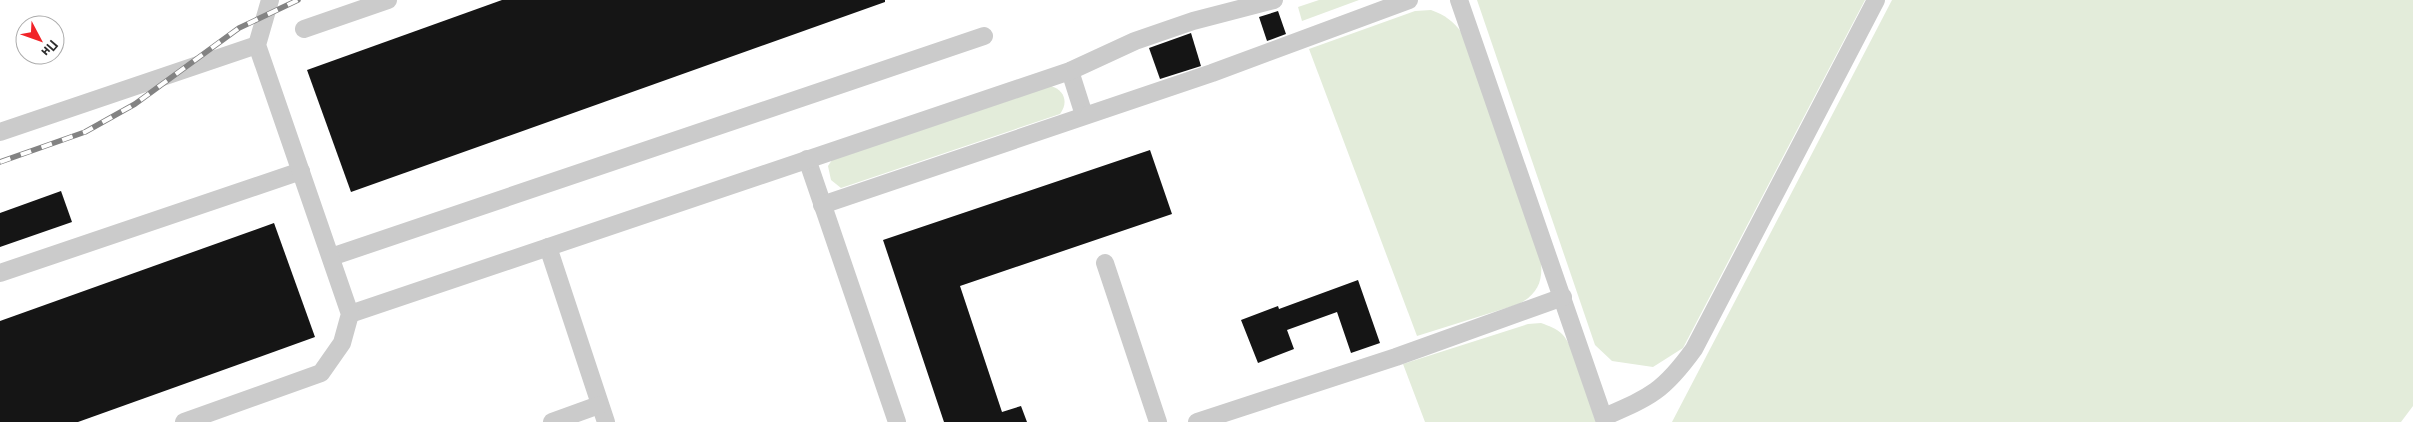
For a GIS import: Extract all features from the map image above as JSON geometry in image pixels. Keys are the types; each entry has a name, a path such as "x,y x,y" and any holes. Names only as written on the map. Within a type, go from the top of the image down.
{"street":[{"path":"184,422 321,374 342,343 350,314 257,44 270,0"},
{"path":"304,29 388,0"},
{"path":"350,314 1070,71 1135,41 1184,24 1274,0"},
{"path":"822,205 1203,76 1409,0"},
{"path":"1459,0 1605,420 1648,398 1664,386 1694,349 1876,0"},
{"path":"331,257 984,36"},
{"path":"0,132 257,44"},
{"path":"1070,71 1084,115"},
{"path":"807,159 897,422"},
{"path":"0,273 301,171"},
{"path":"548,247 606,422"},
{"path":"1105,263 1158,422"},
{"path":"1196,422 1396,357 1563,297"},
{"path":"552,422 600,405"}],"green space":[{"path":"1319,0 1359,0 1302,21 1298,7"},
{"path":"1477,0 1865,0 1683,348 1653,367 1612,361 1595,345"},
{"path":"1892,0 2413,0 2413,406 2401,422 1672,422"},
{"path":"1431,10 1448,19 1462,33 1541,262 1541,276 1538,287 1519,304 1417,336 1309,49 1415,11"},
{"path":"1051,86 1059,90 1064,97 1063,110 1060,114 841,188 831,180 828,166 832,160"},
{"path":"1541,323 1557,330 1567,340 1577,362 1596,422 1425,422 1403,364 1528,324"}],"building":[{"path":"502,0 885,0 885,2 351,192 307,70"},
{"path":"1278,11 1286,34 1267,41 1259,17"},
{"path":"1191,33 1201,66 1160,79 1149,48"},
{"path":"1150,150 1172,214 960,286 1002,412 1021,406 1027,422 944,422 883,240"},
{"path":"61,191 72,222 0,247 0,213"},
{"path":"274,223 315,337 78,422 0,422 0,321"},
{"path":"1358,280 1380,343 1351,353 1337,312 1287,330 1294,349 1258,363 1241,320 1278,306 1279,309"}],"railway":[{"path":"0,162 85,132 135,104 239,28 298,0"}]}
